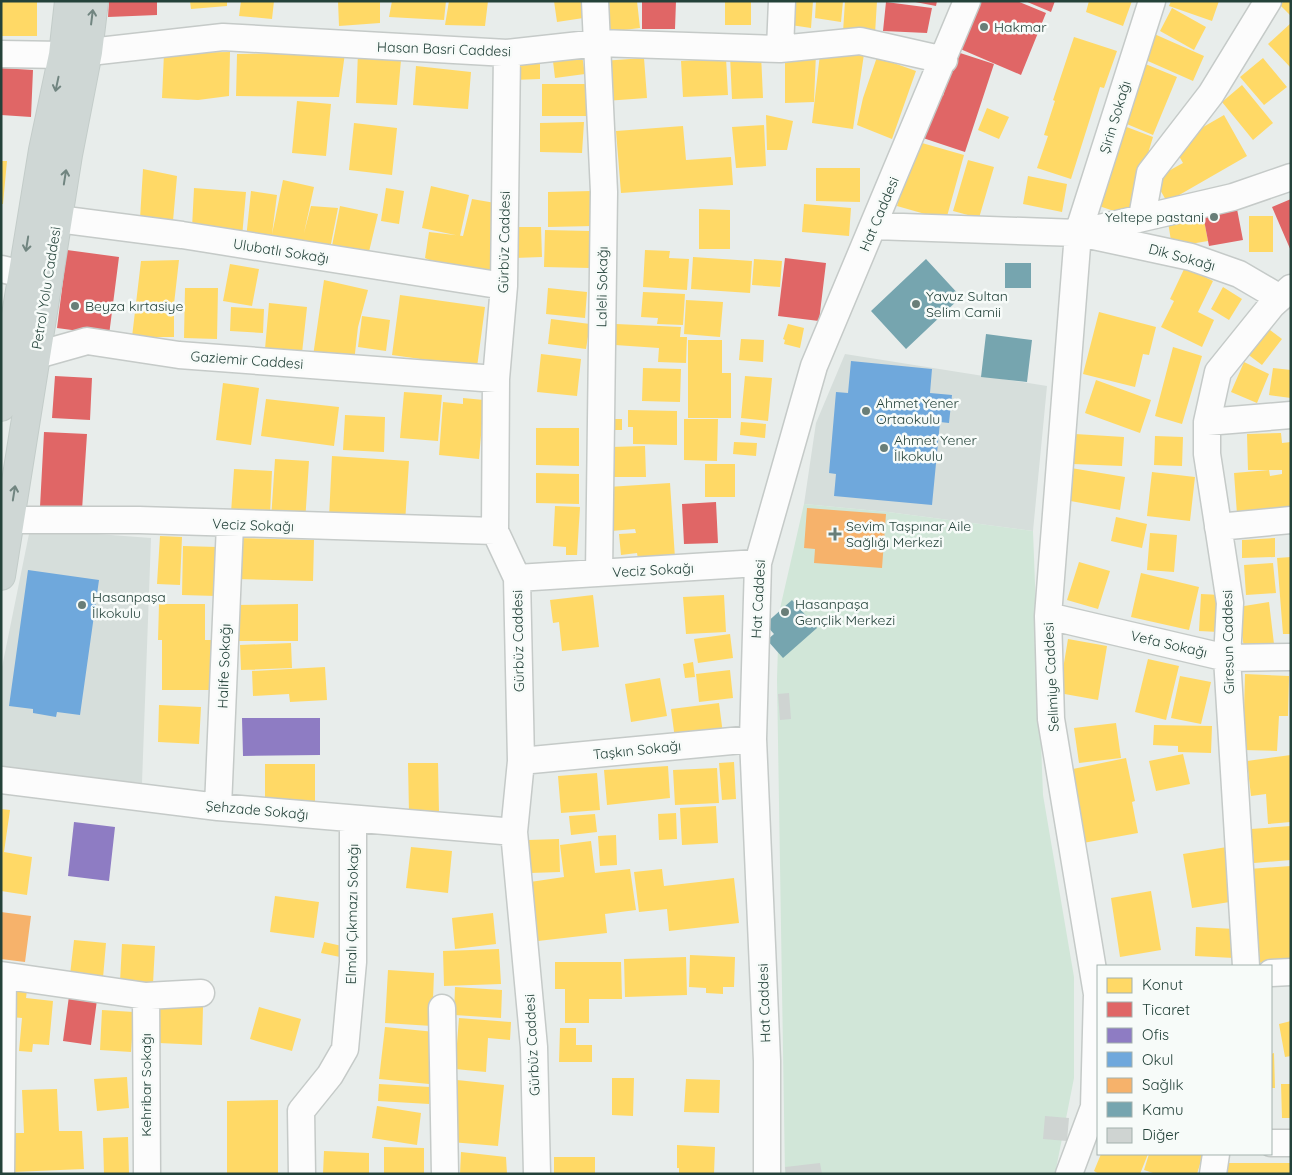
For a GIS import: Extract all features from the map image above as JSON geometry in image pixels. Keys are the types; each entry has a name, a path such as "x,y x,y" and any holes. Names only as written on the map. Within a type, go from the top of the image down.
{"main road":[{"name":"Petrol Yolu Caddesi","path":"1,576 58,219 76,54 69,1"},
{"name":"Petrol Yolu Caddesi","path":"1,406 12,271 43,150 94,1"}],"street":[{"name":"Laleli Sokağı","path":"595,1 604,192 599,573"},
{"path":"780,49 782,1"},
{"name":"Hat Caddesi","path":"767,1174 767,1061 753,739 758,563 814,366 944,60 967,1"},
{"name":"Şirin Sokağı","path":"1078,233 1152,1"},
{"path":"1142,217 1150,173 1211,94 1268,1"},
{"name":"Hasan Basri Caddesi","path":"1,54 76,54 223,37 507,53 598,43 780,49 860,40 944,60"},
{"name":"Gürbüz Caddesi","path":"507,53 504,286 496,379 495,531 517,578 521,761 514,832 534,1047 537,1174"},
{"path":"874,226 1078,233 1234,197 1288,175"},
{"name":"Ulubatlı Sokağı","path":"58,219 182,235 504,286"},
{"name":"Dik Sokağı","path":"1078,233 1190,257 1285,293"},
{"name":"Selimiye Caddesi","path":"1078,233 1048,616 1051,719 1097,988"},
{"name":"Giresun Caddesi","path":"1246,965 1227,658 1230,604 1208,454 1207,422 1218,372 1285,293"},
{"name":"Gaziemir Caddesi","path":"5,365 36,354 87,341 179,355 496,379"},
{"path":"1207,422 1291,415"},
{"name":"Veciz Sokağı","path":"10,520 139,520 495,531"},
{"path":"1218,527 1291,520"},
{"name":"Halife Sokağı","path":"218,807 230,524"},
{"name":"Veciz Sokağı","path":"517,578 758,563"},
{"name":"Vefa Sokağı","path":"1048,616 1227,658 1291,657"},
{"name":"Taşkın Sokağı","path":"521,761 753,739"},
{"name":"Şehzade Sokağı","path":"1,780 218,807 353,820 514,832"},
{"name":"Elmalı Çıkmazı Sokağı","path":"302,1174 301,1111 330,1075 344,1049 353,962 353,820"},
{"path":"1272,973 1291,972"},
{"path":"2,1174 2,976 146,996 201,992"},
{"name":"Kehribar Sokağı","path":"146,996 147,1174"},
{"path":"442,1008 445,1174"},
{"name":"Selimiye Caddesi","path":"1069,1174 1092,1132 1097,1022"},
{"path":"1272,1143 1291,1143"},
{"path":"1213,1174 1216,1155"}],"shaded area":[{"path":"845,354 1047,386 1033,531 888,512 804,504 816,423"},
{"name":"Hasanpaşa İlkokulu","path":"30,529 151,538 142,783 1,769 1,672"}],"green space":[{"path":"804,504 888,512 1033,531 1043,795 1074,977 1074,1078 1055,1174 785,1174 777,679 779,613"}],"building: Konut":[{"path":"1,1 37,1 37,36 1,36"},
{"path":"190,1 227,1 227,6 191,9"},
{"path":"241,1 274,1 272,19 239,16"},
{"path":"338,1 380,1 380,23 339,26"},
{"path":"392,1 446,1 444,20 389,17"},
{"path":"449,1 488,1 485,26 445,25"},
{"path":"554,1 588,1 590,17 557,22"},
{"path":"605,1 637,1 640,28 608,32"},
{"path":"725,1 751,1 751,25 725,25"},
{"path":"785,1 813,1 811,28 784,24"},
{"path":"816,1 843,1 841,22 815,18"},
{"path":"845,1 877,1 875,34 843,32"},
{"path":"1089,1 1132,1 1123,26 1086,12"},
{"path":"1171,1 1219,1 1212,21 1169,6"},
{"path":"1284,1 1291,1 1291,16 1280,5"},
{"path":"1172,8 1206,27 1194,50 1160,31"},
{"path":"1291,23 1291,68 1268,44"},
{"path":"1152,33 1204,56 1193,81 1141,58"},
{"path":"1074,37 1117,51 1104,88 1100,87 1071,179 1037,168 1048,136 1044,135 1055,101 1053,100"},
{"path":"581,49 585,74 555,78 552,53"},
{"path":"230,52 229,96 198,100 162,98 164,53"},
{"path":"358,52 401,60 397,105 356,103"},
{"path":"345,53 339,97 236,96 237,54"},
{"path":"785,53 816,53 814,102 785,103"},
{"path":"761,54 763,98 732,99 730,56"},
{"path":"820,54 864,54 853,129 812,123"},
{"path":"513,57 540,57 540,79 513,80"},
{"path":"877,57 916,71 892,139 857,125 863,98"},
{"path":"644,58 647,98 605,101 602,61"},
{"path":"726,58 728,95 683,97 681,61"},
{"path":"1263,58 1287,87 1264,105 1240,77"},
{"path":"1143,63 1177,77 1153,135 1122,122"},
{"path":"416,66 471,72 468,109 413,105"},
{"path":"542,84 590,84 591,116 542,116"},
{"path":"1242,85 1273,123 1253,140 1222,102"},
{"path":"297,101 331,104 326,156 292,153"},
{"path":"987,108 1009,117 999,139 978,130"},
{"path":"766,115 793,121 787,150 767,150"},
{"path":"1224,115 1247,156 1167,202 1154,179 1183,163 1175,149 1191,134"},
{"path":"584,122 582,153 540,152 540,123"},
{"path":"354,123 397,128 392,175 349,170"},
{"path":"764,125 766,166 736,168 732,127"},
{"path":"683,126 686,160 731,157 733,185 621,193 616,131"},
{"path":"1124,126 1153,137 1129,216 1096,205"},
{"path":"915,141 964,155 946,220 897,206"},
{"path":"968,160 994,167 979,218 953,211"},
{"path":"1,161 7,161 3,204 1,204"},
{"path":"816,168 860,168 860,202 816,201"},
{"path":"143,169 177,176 173,221 140,219"},
{"path":"1028,176 1067,184 1062,212 1023,204"},
{"path":"283,180 314,187 304,233 311,206 338,208 329,254 246,239 251,191 277,195 272,234"},
{"path":"431,186 469,195 460,236 422,228"},
{"path":"194,188 246,192 242,237 192,228"},
{"path":"386,188 404,191 399,224 381,221"},
{"path":"592,191 593,226 548,227 548,192"},
{"path":"472,199 501,204 493,274 457,273 425,258 429,232 463,236"},
{"path":"804,204 851,208 849,236 802,232"},
{"path":"340,206 378,214 367,260 330,256"},
{"path":"699,209 730,210 730,249 699,249"},
{"path":"1203,215 1208,241 1172,247 1168,222"},
{"path":"1249,216 1273,216 1273,252 1249,252"},
{"path":"514,227 541,227 542,257 514,258"},
{"path":"545,230 590,231 590,268 544,267"},
{"path":"645,250 670,251 669,258 689,259 687,290 643,287"},
{"path":"693,257 752,261 750,293 691,289"},
{"path":"754,259 782,261 780,287 752,285"},
{"path":"179,260 174,304 174,337 132,337 141,261"},
{"path":"230,264 259,269 252,306 223,301"},
{"path":"1185,267 1213,281 1198,312 1214,320 1202,347 1161,327 1174,301 1170,299"},
{"path":"324,280 368,290 358,327 354,362 313,356"},
{"path":"1223,287 1242,299 1229,320 1211,309"},
{"path":"185,288 218,288 217,339 184,338"},
{"path":"548,288 587,292 585,318 546,314"},
{"path":"643,292 685,294 683,325 657,324 658,318 641,317"},
{"path":"400,295 485,307 477,367 392,355"},
{"path":"686,300 723,302 720,337 684,334"},
{"path":"269,303 307,307 302,353 265,349"},
{"path":"231,307 264,309 263,333 230,331"},
{"path":"1099,312 1156,327 1149,355 1143,354 1135,387 1083,374"},
{"path":"362,316 390,320 386,351 358,347"},
{"path":"551,319 590,324 586,349 548,344"},
{"path":"616,324 681,327 680,337 687,337 686,363 658,362 659,348 615,345"},
{"path":"788,324 804,328 800,348 784,344 785,340 783,339"},
{"path":"1266,327 1282,339 1262,365 1246,353"},
{"path":"741,339 764,340 763,362 739,360"},
{"path":"688,340 722,340 722,373 731,373 731,418 688,418"},
{"path":"1173,347 1202,356 1182,424 1155,416"},
{"path":"541,354 581,359 577,396 537,392"},
{"path":"1244,362 1269,374 1257,403 1231,392"},
{"path":"643,368 681,369 680,402 642,401"},
{"path":"1273,368 1291,370 1291,398 1269,395"},
{"path":"745,376 772,378 768,421 741,418"},
{"path":"1096,380 1151,400 1140,433 1085,413"},
{"path":"223,383 259,388 251,445 216,440"},
{"path":"404,392 442,395 438,441 400,438"},
{"path":"463,398 484,400 479,459 439,455 443,402 463,404"},
{"path":"266,399 339,407 334,446 261,436"},
{"path":"628,410 677,411 677,445 633,444 633,427 628,427"},
{"path":"345,415 385,417 384,452 343,450"},
{"path":"611,419 622,419 622,430 610,430"},
{"path":"684,419 718,419 717,461 684,460"},
{"path":"741,422 766,424 765,438 740,435"},
{"path":"536,428 579,428 579,466 536,465"},
{"path":"1281,433 1282,443 1291,442 1291,509 1237,514 1234,473 1269,470 1248,470 1247,434","holes":["1269,470 1282,470 1282,474 1270,476"]},
{"path":"1075,434 1124,437 1122,466 1073,464"},
{"path":"1155,436 1183,437 1182,466 1154,465"},
{"path":"734,442 757,443 756,456 733,454"},
{"path":"645,446 646,477 612,477 611,447"},
{"path":"332,456 409,461 405,523 329,518"},
{"path":"275,459 309,461 305,523 271,520"},
{"path":"705,464 735,464 735,497 705,497"},
{"path":"1071,468 1125,477 1120,510 1065,500"},
{"path":"234,469 272,471 270,515 231,513"},
{"path":"1152,472 1195,477 1190,521 1147,516"},
{"path":"536,473 579,474 579,504 536,503"},
{"path":"670,483 675,558 638,559 637,553 621,555 619,534 636,533 635,529 611,531 608,487"},
{"path":"555,506 580,507 577,555 566,555 566,547 553,546"},
{"path":"1116,517 1147,524 1142,548 1111,541"},
{"path":"1150,533 1177,535 1174,572 1147,570"},
{"path":"160,536 182,537 180,585 157,584"},
{"path":"236,538 314,540 313,581 235,579"},
{"path":"1275,538 1275,557 1242,558 1242,540"},
{"path":"183,546 217,547 216,596 182,595"},
{"path":"1291,557 1291,634 1283,634 1277,558"},
{"path":"1079,562 1110,571 1098,609 1067,600"},
{"path":"1273,563 1276,593 1246,595 1244,565"},
{"path":"1141,573 1199,587 1189,630 1131,617"},
{"path":"1201,594 1221,595 1219,632 1199,631"},
{"path":"593,595 599,647 562,651 559,622 553,623 550,600"},
{"path":"724,595 726,632 686,634 683,597"},
{"path":"1269,602 1274,644 1244,648 1238,607"},
{"path":"159,604 205,604 205,640 213,640 213,690 162,690 162,640 158,640"},
{"path":"298,604 298,641 234,641 233,605"},
{"path":"730,634 733,658 698,663 694,639"},
{"path":"1068,639 1107,646 1098,700 1059,693"},
{"path":"291,643 292,668 241,670 240,645"},
{"path":"1148,659 1179,666 1166,720 1135,712"},
{"path":"693,662 695,677 685,678 683,664"},
{"path":"325,667 327,700 290,702 289,694 253,696 252,671"},
{"path":"730,670 733,698 699,702 696,674"},
{"path":"1245,674 1289,676 1288,716 1279,716 1277,751 1243,750"},
{"path":"1180,676 1211,682 1201,724 1171,718"},
{"path":"660,678 667,716 631,722 625,684"},
{"path":"719,703 723,734 675,739 671,709"},
{"path":"159,705 201,707 199,744 158,742"},
{"path":"1116,723 1121,758 1079,763 1074,728"},
{"path":"1154,725 1212,726 1211,753 1178,752 1178,746 1153,745"},
{"path":"1183,754 1190,784 1156,791 1149,761"},
{"path":"1291,755 1291,822 1268,824 1266,794 1251,796 1247,761"},
{"path":"1126,758 1135,801 1132,802 1138,833 1083,843 1068,770"},
{"path":"734,762 736,799 722,800 719,763"},
{"path":"408,763 438,763 439,812 409,813"},
{"path":"265,764 315,764 315,802 265,802"},
{"path":"668,766 670,798 607,805 604,770"},
{"path":"717,768 719,803 675,805 673,770"},
{"path":"597,773 600,810 561,813 558,776"},
{"path":"716,806 718,843 682,845 680,808"},
{"path":"1,809 10,810 4,852 32,857 27,895 1,891"},
{"path":"676,813 677,839 659,840 658,814"},
{"path":"595,814 597,832 571,835 569,816"},
{"path":"1291,826 1291,860 1254,863 1251,829"},
{"path":"616,835 617,865 600,866 598,836"},
{"path":"559,839 560,872 530,873 528,840"},
{"path":"591,841 595,873 630,869 636,910 605,914 607,933 538,941 530,882 564,877 560,845"},
{"path":"411,847 452,851 448,893 406,888"},
{"path":"1227,847 1236,901 1192,908 1183,854"},
{"path":"1291,866 1291,960 1257,963 1249,869"},
{"path":"662,869 664,886 734,878 739,923 669,931 667,909 639,912 634,872"},
{"path":"1151,891 1161,950 1120,957 1111,898"},
{"path":"275,896 319,902 314,938 270,932"},
{"path":"493,913 496,944 455,949 452,918"},
{"path":"1196,927 1235,929 1234,958 1195,956"},
{"path":"74,940 106,943 103,978 70,975"},
{"path":"324,942 342,946 340,957 321,953"},
{"path":"122,944 155,946 153,984 120,982"},
{"path":"499,949 501,984 444,986 443,951"},
{"path":"690,955 735,957 734,987 723,987 723,994 706,993 706,988 689,987"},
{"path":"686,957 687,995 625,997 624,959"},
{"path":"555,962 621,962 622,999 589,999 589,1023 565,1023 565,989 555,989"},
{"path":"388,970 434,973 432,1026 385,1023"},
{"path":"455,987 502,990 501,1018 454,1015"},
{"path":"14,989 27,990 26,998 53,1001 49,1045 33,1044 32,1052 19,1051 22,1018 11,1017"},
{"path":"160,1006 203,1007 202,1045 159,1043"},
{"path":"259,1007 301,1019 292,1051 250,1039"},
{"path":"102,1010 134,1012 131,1052 100,1050"},
{"path":"459,1018 511,1022 510,1040 488,1038 486,1072 455,1069"},
{"path":"1291,1021 1291,1056 1285,1057 1279,1024"},
{"path":"385,1027 435,1032 429,1084 379,1079"},
{"path":"560,1028 576,1028 576,1045 592,1045 592,1062 559,1062"},
{"path":"1274,1053 1275,1088 1272,1088 1272,1054"},
{"path":"127,1077 129,1108 97,1111 94,1079"},
{"path":"612,1078 634,1078 633,1116 612,1115"},
{"path":"686,1079 720,1080 719,1113 684,1112"},
{"path":"457,1080 504,1085 498,1146 451,1142"},
{"path":"379,1084 430,1087 429,1104 378,1101"},
{"path":"1281,1084 1291,1084 1291,1118 1282,1118"},
{"path":"57,1089 59,1131 82,1131 84,1169 13,1172 12,1133 24,1133 22,1090"},
{"path":"278,1100 278,1174 227,1174 227,1101"},
{"path":"377,1106 421,1113 417,1145 372,1138"},
{"path":"128,1137 129,1174 104,1174 103,1138"},
{"path":"677,1145 715,1147 714,1174 679,1174 679,1168 677,1168"},
{"path":"384,1147 424,1148 424,1174 384,1174"},
{"path":"324,1151 369,1153 369,1174 323,1174"},
{"path":"461,1152 506,1157 507,1174 460,1174"},
{"path":"1101,1155 1148,1155 1140,1174 1099,1174 1094,1171"},
{"path":"1149,1155 1203,1155 1197,1174 1156,1174 1144,1170"},
{"path":"554,1157 595,1157 595,1174 554,1174"},
{"path":"1221,1163 1291,1163 1291,1174 1221,1174"}],"building: Ticaret":[{"path":"109,1 157,1 157,15 108,17"},
{"path":"642,1 676,1 675,29 642,29"},
{"path":"910,1 937,1 936,6"},
{"path":"977,1 1017,1 1046,13 1021,75 958,48"},
{"path":"1025,1 1055,1 1051,12"},
{"path":"886,2 932,8 927,33 883,31"},
{"path":"957,52 994,64 965,152 923,138 930,117 933,118 940,95 943,96"},
{"path":"1,68 33,70 31,117 1,115"},
{"path":"1291,199 1291,251 1272,207"},
{"path":"1237,209 1243,240 1209,246 1203,215"},
{"path":"67,250 119,257 109,335 57,328"},
{"path":"785,258 826,263 819,321 778,316"},
{"path":"55,376 92,378 90,420 52,418"},
{"path":"44,432 87,434 82,510 40,507"},
{"path":"716,502 718,543 684,544 682,504"},
{"path":"69,996 97,1000 91,1045 63,1041"}],"building: Ofis":[{"path":"242,718 320,718 320,755 243,756"},
{"path":"74,822 115,827 109,881 68,876"}],"building: Okul":[{"name":"Ahmet Yener İlkokulu","path":"851,361 932,369 930,393 952,395 949,423 940,422 932,505 834,496 836,474 829,473 836,392 848,393"},
{"path":"28,570 99,580 80,715 57,712 56,717 33,713 33,709 9,706"}],"building: Sağlık":[{"path":"807,508 886,514 882,568 814,563 815,549 804,548"},
{"path":"1,912 31,916 25,962 1,959"}],"building: Kamu":[{"name":"Yavuz Sultan Selim Camii","path":"926,259 961,297 906,349 871,311"},
{"path":"1005,263 1031,263 1031,288 1005,288"},
{"path":"986,334 1032,340 1027,382 981,377"},
{"path":"792,600 817,628 783,658 767,640 774,634 765,624"}],"building: Diğer":[{"path":"789,693 791,719 780,720 778,694"},
{"path":"1045,1116 1069,1118 1067,1141 1043,1139"},
{"path":"820,1163 822,1174 786,1174 785,1167"}],"place":[{"name":"Hakmar","path":"984,27"},
{"name":"Yeltepe pastani","path":"1214,217"},
{"name":"Yavuz Sultan Selim Camii","path":"916,304"},
{"name":"Beyza kırtasiye","path":"75,306"},
{"name":"Ahmet Yener Ortaokulu","path":"866,411"},
{"name":"Ahmet Yener İlkokulu","path":"884,448"},
{"name":"Sevim Taşpınar Aile Sağlığı Merkezi","path":"835,534"},
{"name":"Hasanpaşa İlkokulu","path":"82,605"},
{"name":"Hasanpaşa Gençlik Merkezi","path":"785,612"}]}
